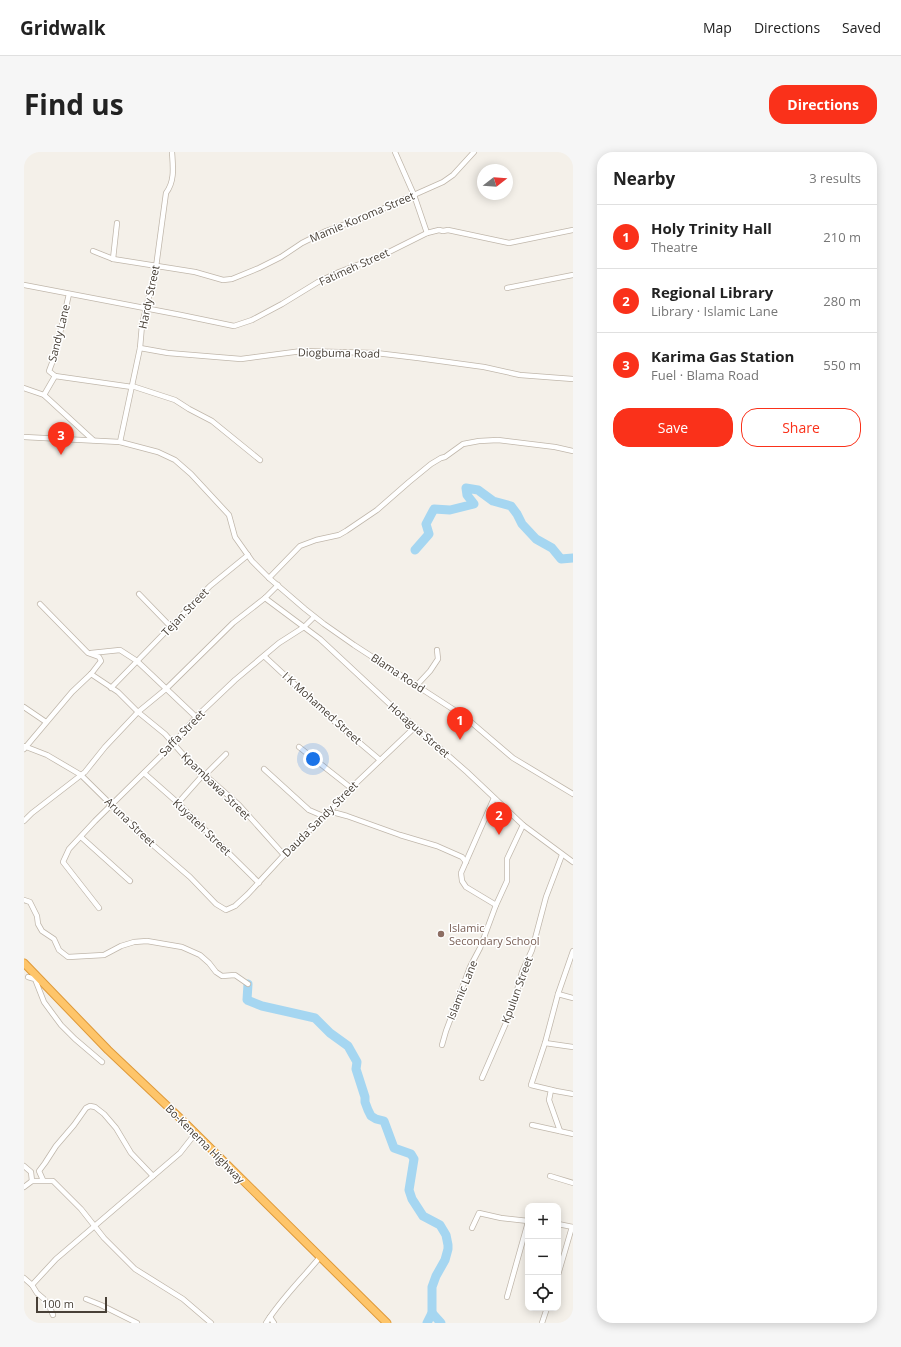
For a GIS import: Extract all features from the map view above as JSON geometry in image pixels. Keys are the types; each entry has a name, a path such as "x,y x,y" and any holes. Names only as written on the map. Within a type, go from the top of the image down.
{"highway":[{"name":"Bo-Kenema Highway","path":"24,963 106,1048 387,1323"}],"street":[{"name":"Hardy Street","path":"120,442 140,348 142,325 156,267 166,194 172,183 172,152"},
{"path":"395,152 414,195 427,233"},
{"name":"Mamie Koroma Street","path":"93,252 113,259 195,272 223,280 232,279 244,275 281,257 302,243 326,231 362,218 448,179 474,152"},
{"path":"113,259 117,222"},
{"name":"Fatimeh Street","path":"24,285 234,326 252,320 318,282 339,272 381,256 427,233 439,230 448,230 509,243 573,230"},
{"path":"507,288 573,275"},
{"name":"Sandy Lane","path":"44,395 55,376 49,370 55,355 69,294"},
{"name":"Diogbuma Road","path":"140,348 168,353 230,359 241,359 302,351 390,354 484,367 520,375 573,379"},
{"path":"55,376 132,386 175,400 212,421 260,460"},
{"path":"24,388 44,395 93,440"},
{"path":"24,437 120,442"},
{"path":"269,578 300,546 316,540 339,535 371,514 431,464 445,457 463,444 498,440 555,447 573,451"},
{"name":"Blama Road","path":"120,442 158,452 175,460 191,474 229,516 235,537 260,570 314,616 354,645 465,717 513,758 573,794"},
{"name":"Tejan Street","path":"111,688 210,586 248,555"},
{"path":"24,821 32,813 85,772 105,747 138,712 166,689 233,623 266,598 278,585"},
{"path":"139,594 171,627"},
{"name":"Hotagua Street","path":"266,598 320,639 415,727 441,748 523,825 573,862"},
{"path":"24,748 101,661 99,657 88,653 40,604"},
{"name":"Saffa Street","path":"99,908 63,862 69,849 172,744 196,717 235,680 280,643 304,627 314,616"},
{"path":"88,653 102,653 120,650 137,661 196,717"},
{"path":"417,685 430,671 438,659 437,650"},
{"name":"I K Mohamed Street","path":"264,656 335,722 380,760"},
{"name":"Kpambawa Street","path":"90,674 118,692 128,700 138,712 165,734 172,744 239,806 284,855"},
{"path":"24,707 46,722"},
{"name":"Dauda Sandy Street","path":"226,910 235,906 259,883 284,855 338,803 351,788 415,727"},
{"path":"299,746 351,788"},
{"name":"Aruna Street","path":"24,748 47,755 81,775 146,839 190,877 216,904 226,910"},
{"path":"178,803 226,754"},
{"path":"264,769 309,810 325,815 336,813 348,816 400,835 437,846 462,857 466,862"},
{"name":"Kuyateh Street","path":"144,773 222,845 259,883"},
{"path":"494,798 461,874 462,882 466,887 496,905"},
{"name":"Islamic Lane","path":"442,1044 470,967 480,948 496,905 507,881 507,859 523,825"},
{"path":"81,837 130,881"},
{"name":"Kpulun Street","path":"482,1078 506,1023 515,998 522,972 532,950 546,897 562,854"},
{"path":"24,900 30,902 42,931 54,939 59,950 68,957 104,955 121,946 134,942 148,941 182,947 200,955 216,972 222,976 235,974 248,984"},
{"path":"573,952 558,994 545,1043 531,1085 573,1094"},
{"path":"31,969 26,978 35,979 44,1002 61,1025 102,1062"},
{"path":"558,994 573,998"},
{"path":"545,1043 573,1047"},
{"path":"551,1090 549,1100 560,1131"},
{"path":"31,1172 39,1170 86,1108 90,1106 95,1107 104,1114 119,1133 126,1147 153,1176"},
{"path":"532,1125 573,1134"},
{"path":"32,1285 56,1259 180,1153 195,1134"},
{"path":"24,1166 31,1172 32,1181"},
{"path":"39,1170 43,1180"},
{"path":"550,1176 573,1182"},
{"path":"24,1187 32,1181 53,1180 104,1238 135,1269 183,1300 211,1323"},
{"path":"472,1228 479,1214 525,1221"},
{"path":"558,1275 572,1227 561,1225"},
{"path":"507,1297 525,1232"},
{"path":"266,1323 283,1298 320,1257"},
{"path":"24,1278 44,1299 53,1315"},
{"path":"86,1299 102,1305 136,1323"},
{"path":"542,1323 546,1311"},
{"path":"270,1317 274,1323"}],"waterway":[{"path":"415,550 429,534 426,524 434,509 450,510 474,504 467,495 466,488 478,490 493,501 511,506 522,524 536,539 552,548 561,559 573,558"},
{"path":"248,984 247,1000 262,1006 315,1018 330,1033 348,1046 357,1062 356,1069 365,1097 365,1102 371,1116 384,1121 394,1148 411,1154 414,1159 409,1190 412,1199 423,1216 440,1225 446,1235 448,1245 445,1260 432,1287 432,1313 427,1323"},
{"path":"432,1313 441,1323"}],"place":[{"name":"Karima Gas Station","path":"61,455"},
{"name":"Holy Trinity Hall","path":"460,740"},
{"name":"Regional Library","path":"499,835"},
{"name":"Islamic Secondary School","path":"441,934"}]}
